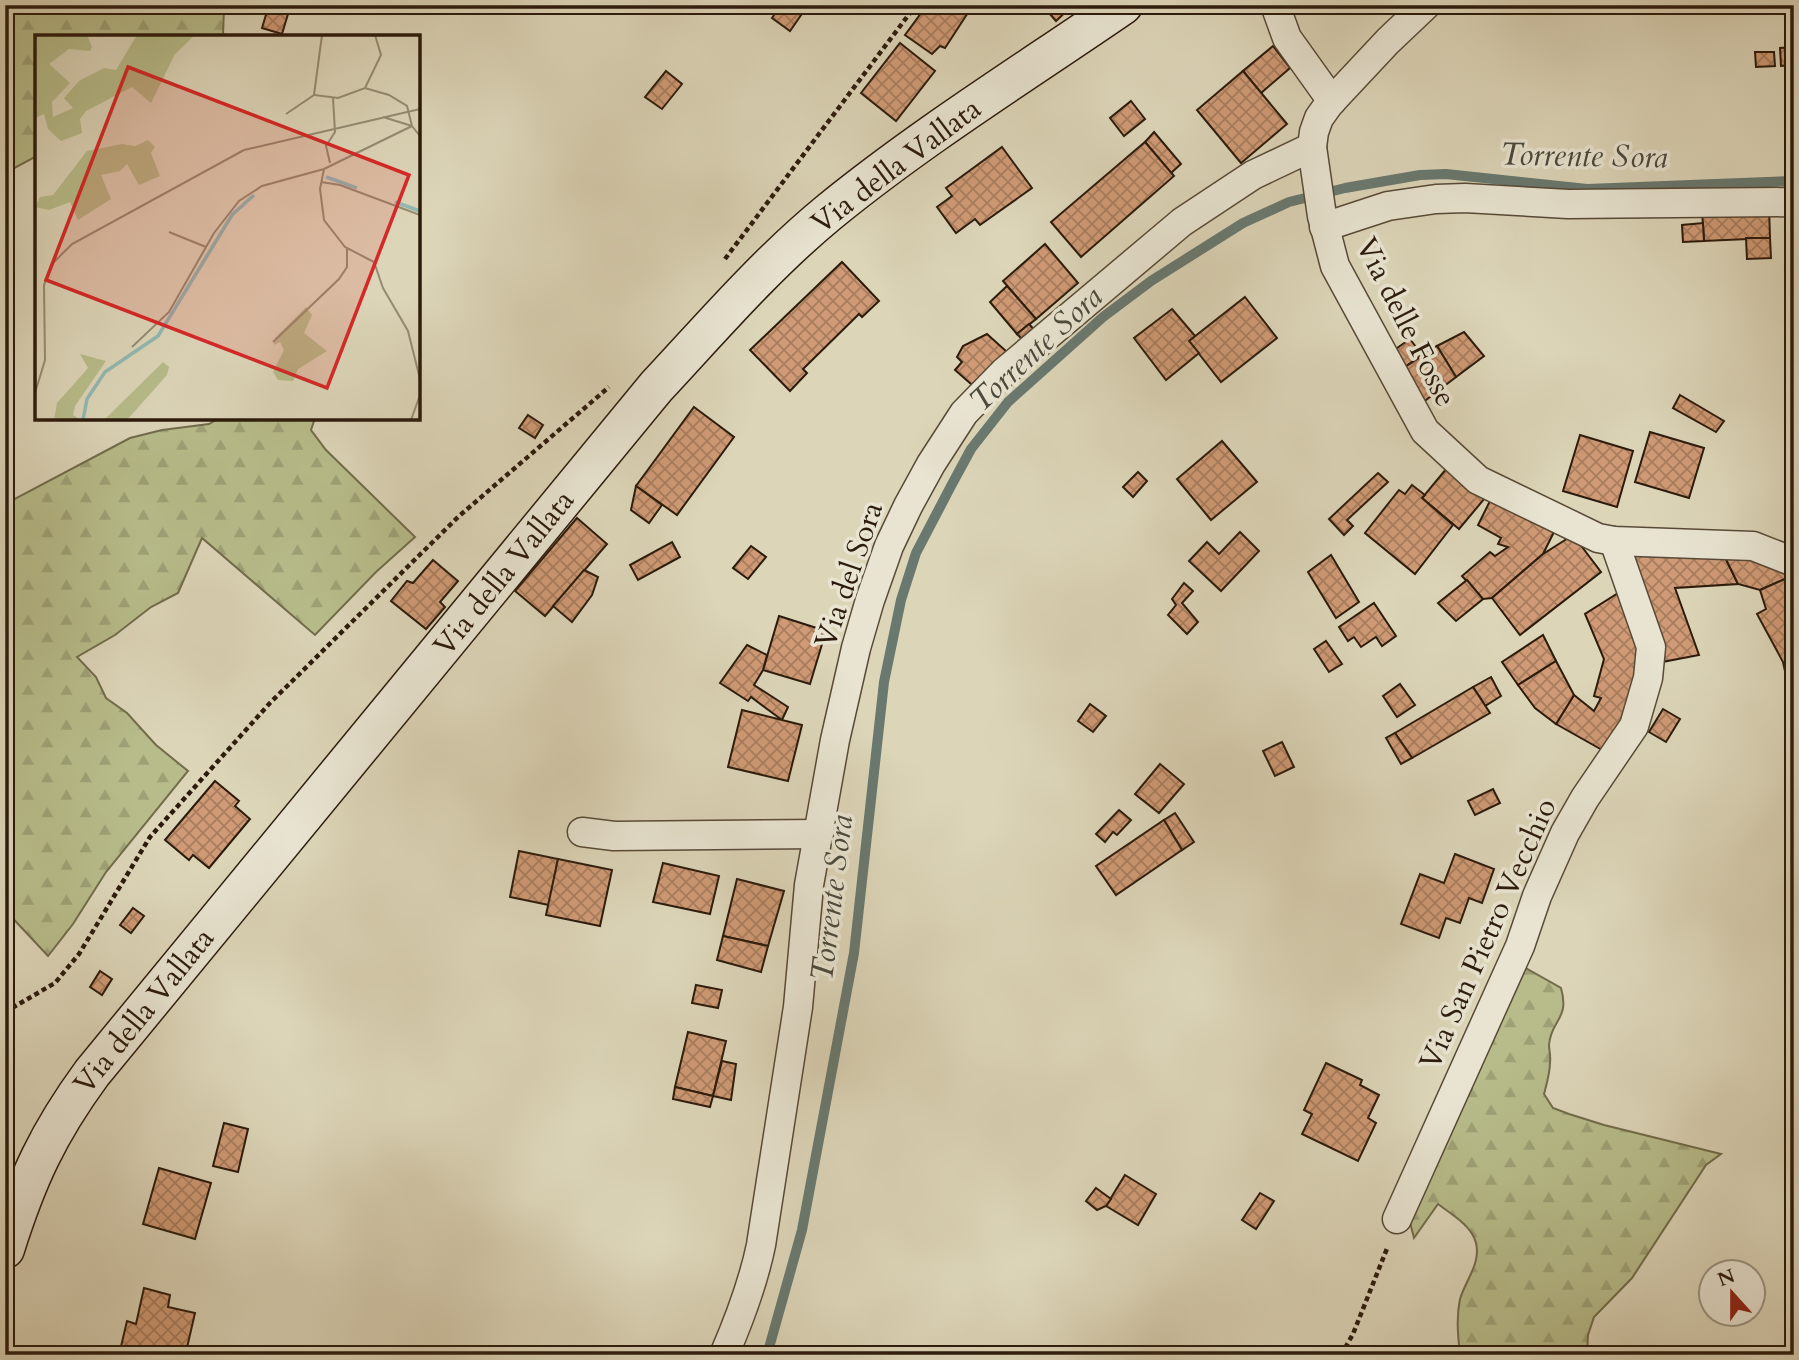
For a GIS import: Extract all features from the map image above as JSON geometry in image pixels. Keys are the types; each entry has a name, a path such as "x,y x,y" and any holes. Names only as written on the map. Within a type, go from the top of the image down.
{"main road":[{"name":"Via della Vallata","path":"5,1250 24,1190 37,1161 69,1104 92,1073 656,387 757,280 826,215 917,144 1123,5"}],"street":[{"path":"1275,5 1287,38 1332,101"},
{"path":"1314,161 1319,118 1388,41 1426,5"},
{"name":"Via delle Fosse","path":"1314,161 1323,222 1335,266 1343,283 1425,431 1478,480 1598,538 1614,541 1753,546 1794,562"},
{"name":"Via del Sora","path":"724,1355 754,1280 761,1245 798,1007 809,885 835,740 870,600 889,546 908,506 931,464 964,414 1003,372 1182,222 1253,175 1314,161"},
{"path":"1323,222 1388,206 1436,199 1568,204 1794,202"},
{"name":"Via San Pietro Vecchio","path":"1397,1219 1520,946 1537,896 1565,833 1585,798 1634,726 1648,678 1651,648 1614,541"},
{"path":"582,832 614,836 819,834"}],"path":[{"path":"724,260 916,5"},
{"path":"5,1012 55,983 79,954 150,838 270,703 458,517 611,385"},
{"path":"1341,1355 1353,1334 1397,1219"}],"green space":[{"path":"5,5 224,5 223,35 35,35 35,157 5,173"},
{"path":"216,420 314,420 311,430 326,450 415,537 376,572 315,635 202,538 178,593 151,607 115,635 77,657 96,677 106,698 127,713 156,745 188,771 106,872 73,924 48,956 5,910 5,504 130,438 162,430 209,424"},
{"path":"1508,958 1561,988 1563,1007 1550,1036 1549,1070 1544,1094 1553,1108 1604,1125 1721,1154 1706,1165 1632,1278 1594,1317 1588,1335 1587,1355 1460,1355 1459,1306 1476,1257 1474,1238 1470,1230 1438,1204 1414,1238 1403,1195"}],"building":[{"path":"781,5 808,5 790,31 772,18"},
{"path":"927,5 973,5 945,48 940,46 932,54 905,35"},
{"path":"1042,5 1073,5 1056,21"},
{"path":"1310,5 1328,5 1314,13"},
{"path":"268,8 288,14 282,34 262,28"},
{"path":"900,43 935,71 896,121 861,93"},
{"path":"1273,46 1290,68 1261,93 1243,71"},
{"path":"1794,47 1794,65 1781,66 1780,48"},
{"path":"1755,52 1774,52 1775,66 1756,67"},
{"path":"666,71 682,84 662,109 645,97"},
{"path":"1243,71 1287,124 1241,163 1197,110"},
{"path":"1131,101 1145,119 1124,136 1110,118"},
{"path":"1154,132 1181,164 1171,173 1145,142"},
{"path":"1145,142 1174,176 1081,257 1051,222"},
{"path":"1002,147 1032,188 980,225 975,219 956,233 937,207 952,196 946,188"},
{"path":"1769,207 1770,238 1704,241 1702,211"},
{"path":"1703,223 1704,241 1683,242 1682,225"},
{"path":"1746,238 1770,238 1771,258 1747,259"},
{"path":"1045,244 1078,283 1036,319 1003,281"},
{"path":"842,262 879,301 862,317 859,314 803,369 807,373 790,391 750,350"},
{"path":"1007,286 1036,319 1017,334 990,302"},
{"path":"1245,297 1277,338 1221,382 1189,341"},
{"path":"1172,309 1195,336 1189,341 1199,353 1166,380 1134,338"},
{"path":"1029,324 1038,334 1027,344 1017,334"},
{"path":"1464,332 1484,356 1456,377 1437,346"},
{"path":"987,334 1007,352 972,385 955,370 962,362 957,357 963,346"},
{"path":"1410,339 1422,355 1399,371 1387,355"},
{"path":"1437,346 1456,377 1422,403 1399,371"},
{"path":"1680,395 1724,421 1716,432 1673,408"},
{"path":"694,407 734,437 677,515 636,486"},
{"path":"528,415 543,425 535,438 519,428"},
{"path":"1650,432 1704,448 1689,498 1635,482"},
{"path":"1580,435 1633,451 1617,507 1563,491"},
{"path":"1222,441 1257,482 1211,520 1177,479"},
{"path":"1447,468 1485,498 1459,529 1422,498"},
{"path":"1138,472 1147,481 1133,497 1123,487"},
{"path":"1378,473 1388,482 1347,520 1353,526 1344,535 1329,519"},
{"path":"1412,485 1425,495 1422,498 1453,525 1415,574 1365,533 1399,490 1405,494"},
{"path":"636,486 662,505 649,523 631,510"},
{"path":"1493,495 1556,528 1543,554 1492,598 1483,599 1462,576 1490,552 1495,556 1508,547 1498,544 1501,538 1478,525"},
{"path":"577,518 607,544 545,616 515,591"},
{"path":"1240,532 1259,551 1221,591 1189,561 1207,542 1219,554"},
{"path":"1573,535 1601,572 1520,635 1492,598 1543,554"},
{"path":"672,542 680,557 638,580 630,565"},
{"path":"1624,545 1721,549 1738,584 1675,588 1699,655 1662,662"},
{"path":"751,546 766,557 748,579 733,568"},
{"path":"1721,549 1794,575 1760,590 1738,584"},
{"path":"1331,555 1359,602 1336,618 1308,572"},
{"path":"433,560 458,581 440,602 445,607 426,629 391,601 407,581 413,583"},
{"path":"584,570 598,577 592,595 572,622 553,606"},
{"path":"1794,575 1794,683 1788,685 1783,662 1757,614 1766,609 1760,590"},
{"path":"1467,580 1483,599 1456,621 1438,603"},
{"path":"1184,583 1193,591 1182,603 1198,622 1187,634 1168,615 1176,605 1172,599"},
{"path":"1626,588 1642,657 1617,732 1604,751 1556,724 1574,695 1594,711 1601,698 1594,696 1604,659 1585,614"},
{"path":"1374,603 1396,636 1382,646 1376,637 1361,647 1354,637 1348,641 1339,627"},
{"path":"779,616 826,631 810,684 763,670"},
{"path":"1543,635 1556,661 1518,685 1502,662"},
{"path":"1326,641 1342,664 1329,672 1314,649"},
{"path":"747,645 767,655 763,670 754,685 788,707 782,720 751,697 748,701 720,683"},
{"path":"1556,661 1574,695 1556,724 1535,708 1518,685"},
{"path":"1491,677 1501,696 1485,706 1473,687"},
{"path":"1794,683 1794,705 1788,685"},
{"path":"1400,684 1415,705 1397,717 1383,696"},
{"path":"1473,687 1490,713 1412,758 1395,733"},
{"path":"1090,704 1106,716 1093,732 1078,721"},
{"path":"1663,709 1680,719 1666,742 1649,732"},
{"path":"742,710 802,725 788,781 728,767"},
{"path":"1395,733 1412,758 1401,764 1386,738"},
{"path":"1282,742 1294,767 1275,776 1263,751"},
{"path":"1160,764 1184,784 1159,813 1135,794"},
{"path":"215,781 239,801 235,806 250,819 209,868 193,855 189,860 165,840"},
{"path":"1493,789 1500,803 1475,815 1468,801"},
{"path":"1119,810 1131,820 1117,835 1113,832 1105,842 1096,834"},
{"path":"1175,813 1194,842 1182,850 1164,820"},
{"path":"1164,820 1182,850 1116,895 1096,866"},
{"path":"519,851 558,859 549,905 510,897"},
{"path":"1455,854 1494,869 1482,903 1469,898 1460,923 1446,918 1439,938 1401,924 1420,874 1444,883"},
{"path":"558,859 612,870 600,926 546,915"},
{"path":"663,863 719,876 710,914 653,902"},
{"path":"737,879 784,891 768,946 723,936"},
{"path":"133,908 144,916 131,933 120,925"},
{"path":"723,936 768,946 761,972 717,960"},
{"path":"100,971 112,979 102,995 90,987"},
{"path":"696,985 722,990 718,1008 692,1003"},
{"path":"688,1032 726,1041 713,1096 675,1087"},
{"path":"722,1061 736,1064 731,1100 713,1096"},
{"path":"1326,1063 1362,1080 1360,1085 1379,1095 1368,1118 1376,1123 1358,1161 1302,1134 1312,1114 1304,1110"},
{"path":"675,1087 713,1096 710,1107 673,1099"},
{"path":"224,1123 248,1129 238,1172 213,1166"},
{"path":"159,1168 211,1183 195,1239 143,1224"},
{"path":"1125,1175 1156,1194 1138,1225 1106,1206"},
{"path":"1096,1188 1111,1199 1106,1206 1097,1210 1086,1201"},
{"path":"1260,1193 1274,1201 1256,1229 1242,1220"},
{"path":"144,1288 170,1295 168,1307 195,1313 186,1352 168,1348 167,1355 119,1355 127,1321 136,1324"}],"waterway":[{"name":"Torrente Sora","path":"767,1355 802,1230 854,953 884,682 901,600 916,553 951,486 971,449 1008,402 1103,317 1151,281 1243,223 1289,202 1345,188 1420,175 1446,174 1587,189 1794,181"}]}
